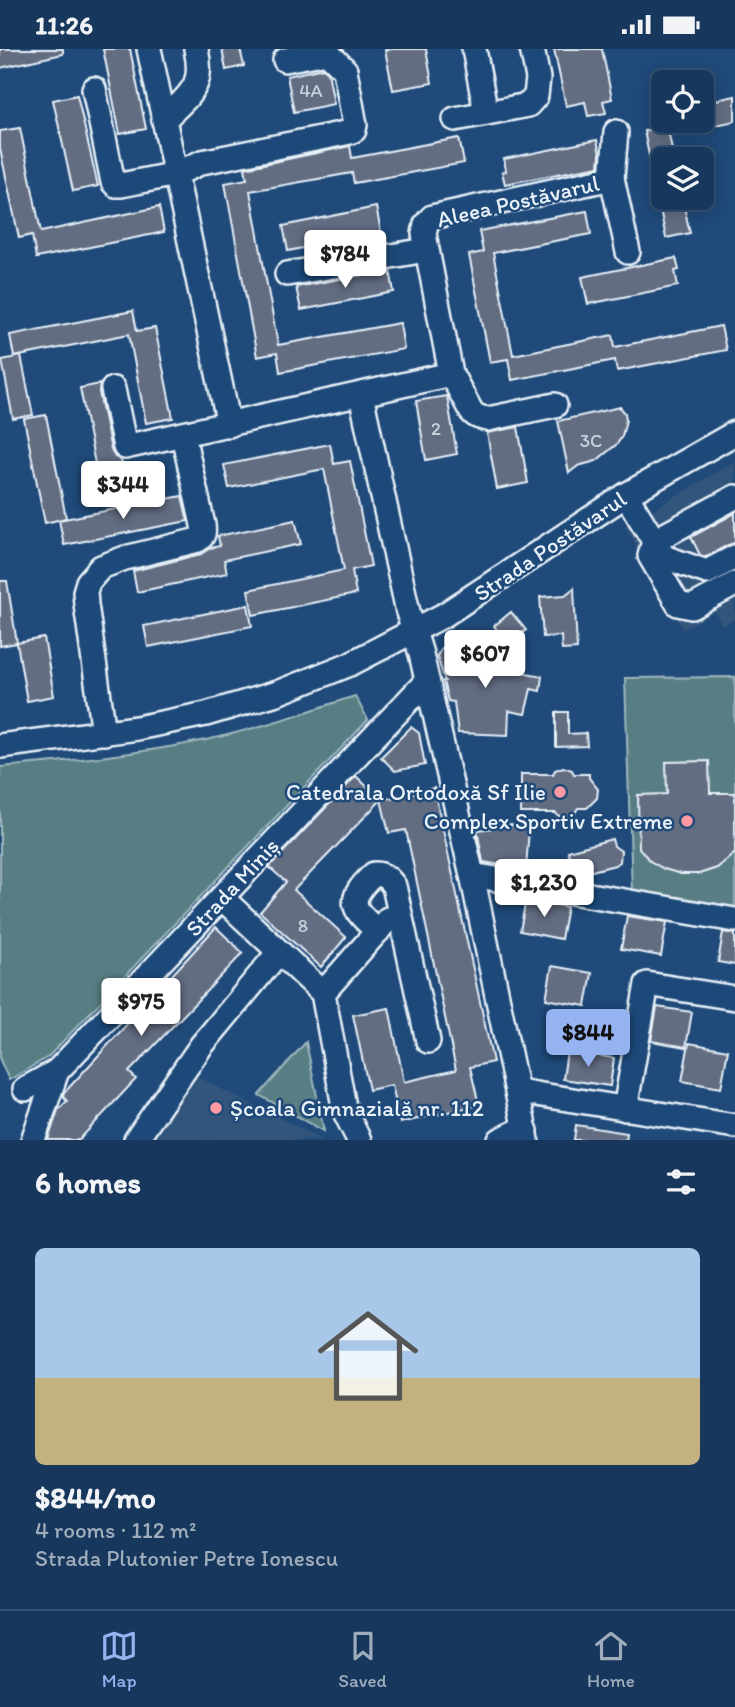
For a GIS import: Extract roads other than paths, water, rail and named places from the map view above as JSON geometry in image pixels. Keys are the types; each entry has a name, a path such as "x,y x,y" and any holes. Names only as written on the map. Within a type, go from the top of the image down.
{"street":[{"path":"149,49 229,425"},
{"path":"164,120 194,89 199,76 196,49"},
{"path":"474,49 486,113"},
{"path":"455,119 528,105 536,96 538,78 533,49"},
{"path":"94,89 113,182 116,185 176,174 202,162 354,130 345,70 327,52 285,60"},
{"path":"612,178 616,132"},
{"name":"Aleea Postăvarul","path":"555,405 488,419 475,416 471,411 451,375 426,250 426,224 432,217 612,178 628,252"},
{"path":"287,274 426,250"},
{"path":"113,389 125,447 451,375"},
{"path":"361,395 405,601 427,681 472,875 526,1135 514,1133 500,1140"},
{"name":"Strada Postăvarul","path":"0,746 104,733 183,719 267,696 340,669 414,632 469,600 626,495 735,433"},
{"path":"104,733 85,592 101,567 202,537 203,525 183,435"},
{"path":"626,495 664,557 707,572 735,557"},
{"path":"735,497 654,541 650,556 678,604 692,607 735,584"},
{"name":"Strada Miniș","path":"33,1140 57,1071 427,681"},
{"path":"378,931 360,916 355,907 357,895 374,874 382,874 394,886 428,1041"},
{"path":"472,875 735,921"},
{"path":"222,898 323,993 345,1112 359,1140"},
{"path":"323,993 399,907"},
{"path":"136,1140 201,1046 279,952"},
{"path":"625,1108 647,983 735,998"},
{"path":"25,1090 57,1071"},
{"path":"517,1091 735,1126"}],"place":[{"name":"Catedrala Ortodoxă Sf Ilie","path":"560,792"},
{"name":"Complex Sportiv Extreme","path":"687,821"},
{"name":"Școala Gimnazială nr. 112","path":"216,1108"}]}
